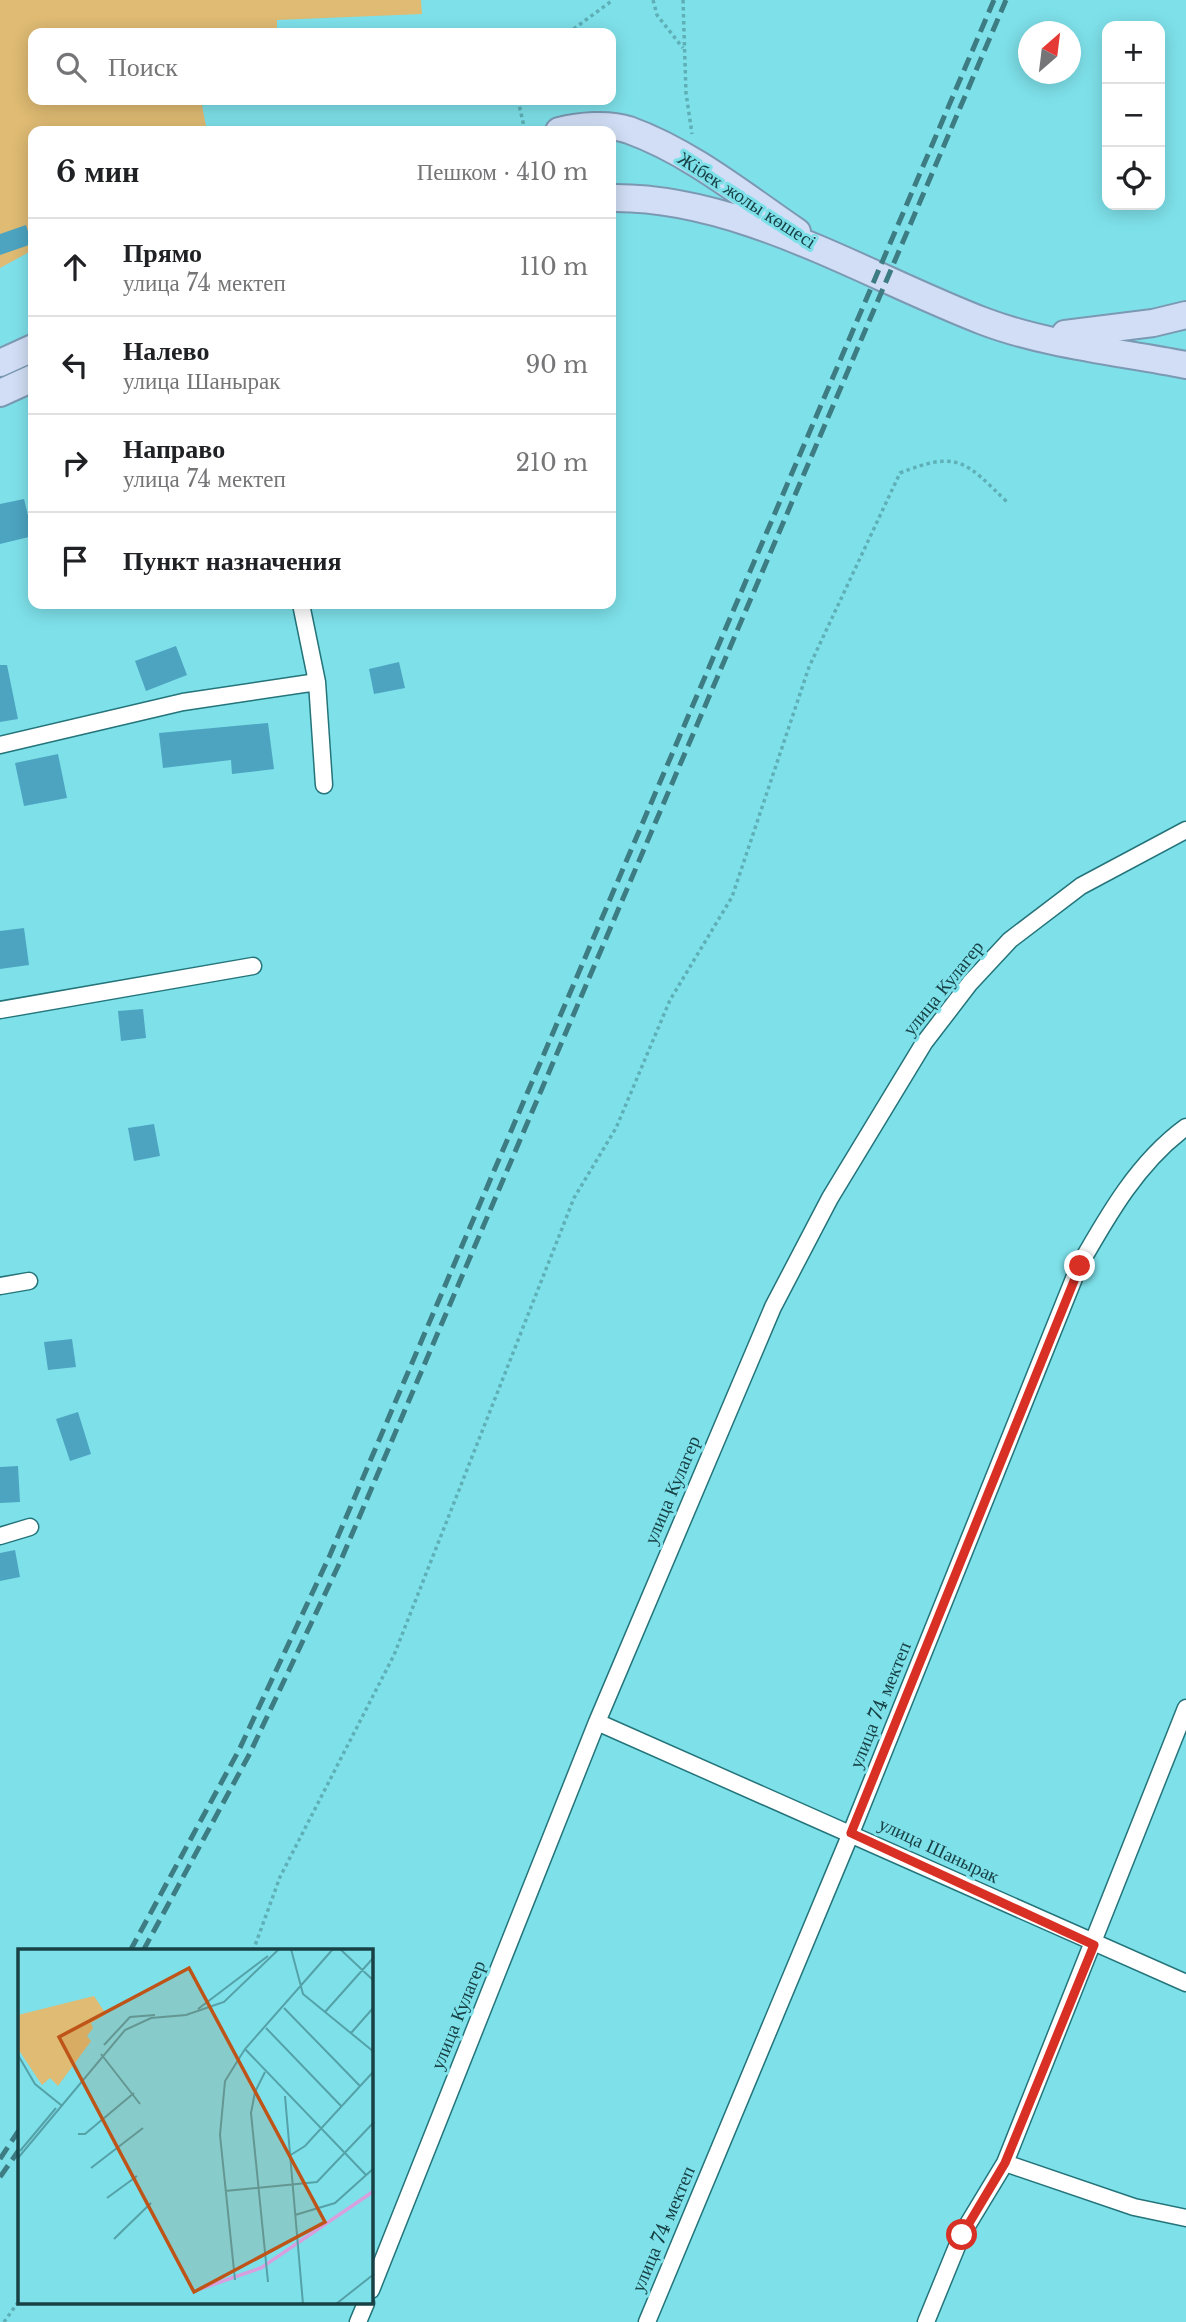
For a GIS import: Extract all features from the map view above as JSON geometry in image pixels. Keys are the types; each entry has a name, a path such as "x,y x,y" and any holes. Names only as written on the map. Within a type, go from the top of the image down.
{"main road":[{"name":"Жібек жолы көшесі","path":"616,129 627,130 696,163 833,256"},
{"name":"Жібек жолы көшесі","path":"616,198 643,197 726,216 833,256"},
{"path":"833,256 985,322 1042,337 1186,365"},
{"path":"1042,337 1153,323 1186,315"},
{"path":"0,363 28,350"},
{"path":"0,393 28,380"}],"street":[{"path":"302,609 317,681 324,785"},
{"path":"0,745 183,702 317,681"},
{"name":"улица Кулагер","path":"373,2285 597,1722 773,1307 830,1198 924,1043 970,982 1010,940 1081,887 1186,830"},
{"path":"0,1010 253,966"},
{"name":"улица 74 мектеп","path":"647,2322 851,1833 1080,1266 1113,1206 1146,1164 1186,1127"},
{"path":"0,1286 29,1281"},
{"path":"0,1536 30,1527"},
{"path":"926,2322 962,2235 1005,2163 1184,1715"},
{"name":"улица Шанырак","path":"597,1722 851,1833 1094,1945 1186,1983"},
{"path":"1005,2163 1134,2207 1186,2218"},
{"path":"358,2322 366,2304"}],"path":[{"path":"575,28 613,0"},
{"path":"653,0 657,15 684,50"},
{"path":"683,0 686,93 696,163"},
{"path":"519,105 524,126"},
{"path":"254,1949 280,1877 394,1655 575,1198 616,1128 670,1000 732,897 809,667 900,473 935,459 969,465 1007,502"},
{"path":"4,2322 18,2302"}],"shaded area":[{"path":"0,0 421,0 422,14 277,20 277,28 28,28 28,105 202,105 206,126 28,126 28,253 0,268"}],"building":[{"path":"26,225 28,245 0,255 0,234"},
{"path":"24,499 28,515 28,537 0,544 0,504"},
{"path":"176,646 187,675 146,691 135,661"},
{"path":"399,662 405,688 374,694 369,669"},
{"path":"0,665 7,665 18,719 0,722"},
{"path":"268,723 274,769 232,774 231,760 163,768 159,733"},
{"path":"58,754 67,798 24,806 15,763"},
{"path":"24,928 29,965 0,969 0,931"},
{"path":"143,1009 146,1038 121,1041 118,1011"},
{"path":"154,1124 160,1156 134,1161 128,1128"},
{"path":"72,1339 76,1367 48,1370 44,1342"},
{"path":"78,1412 91,1454 70,1461 56,1419"},
{"path":"18,1466 20,1502 0,1503 0,1467"},
{"path":"15,1550 20,1577 0,1581 0,1553"}],"railway":[{"path":"131,1949 239,1750 330,1555 994,0"},
{"path":"144,1949 249,1755 341,1560 1006,0"},
{"path":"0,2159 18,2132"},
{"path":"0,2177 18,2151"}],"route":[{"path":"962,2235 1005,2163 1094,1945 851,1833 1080,1266"}]}
